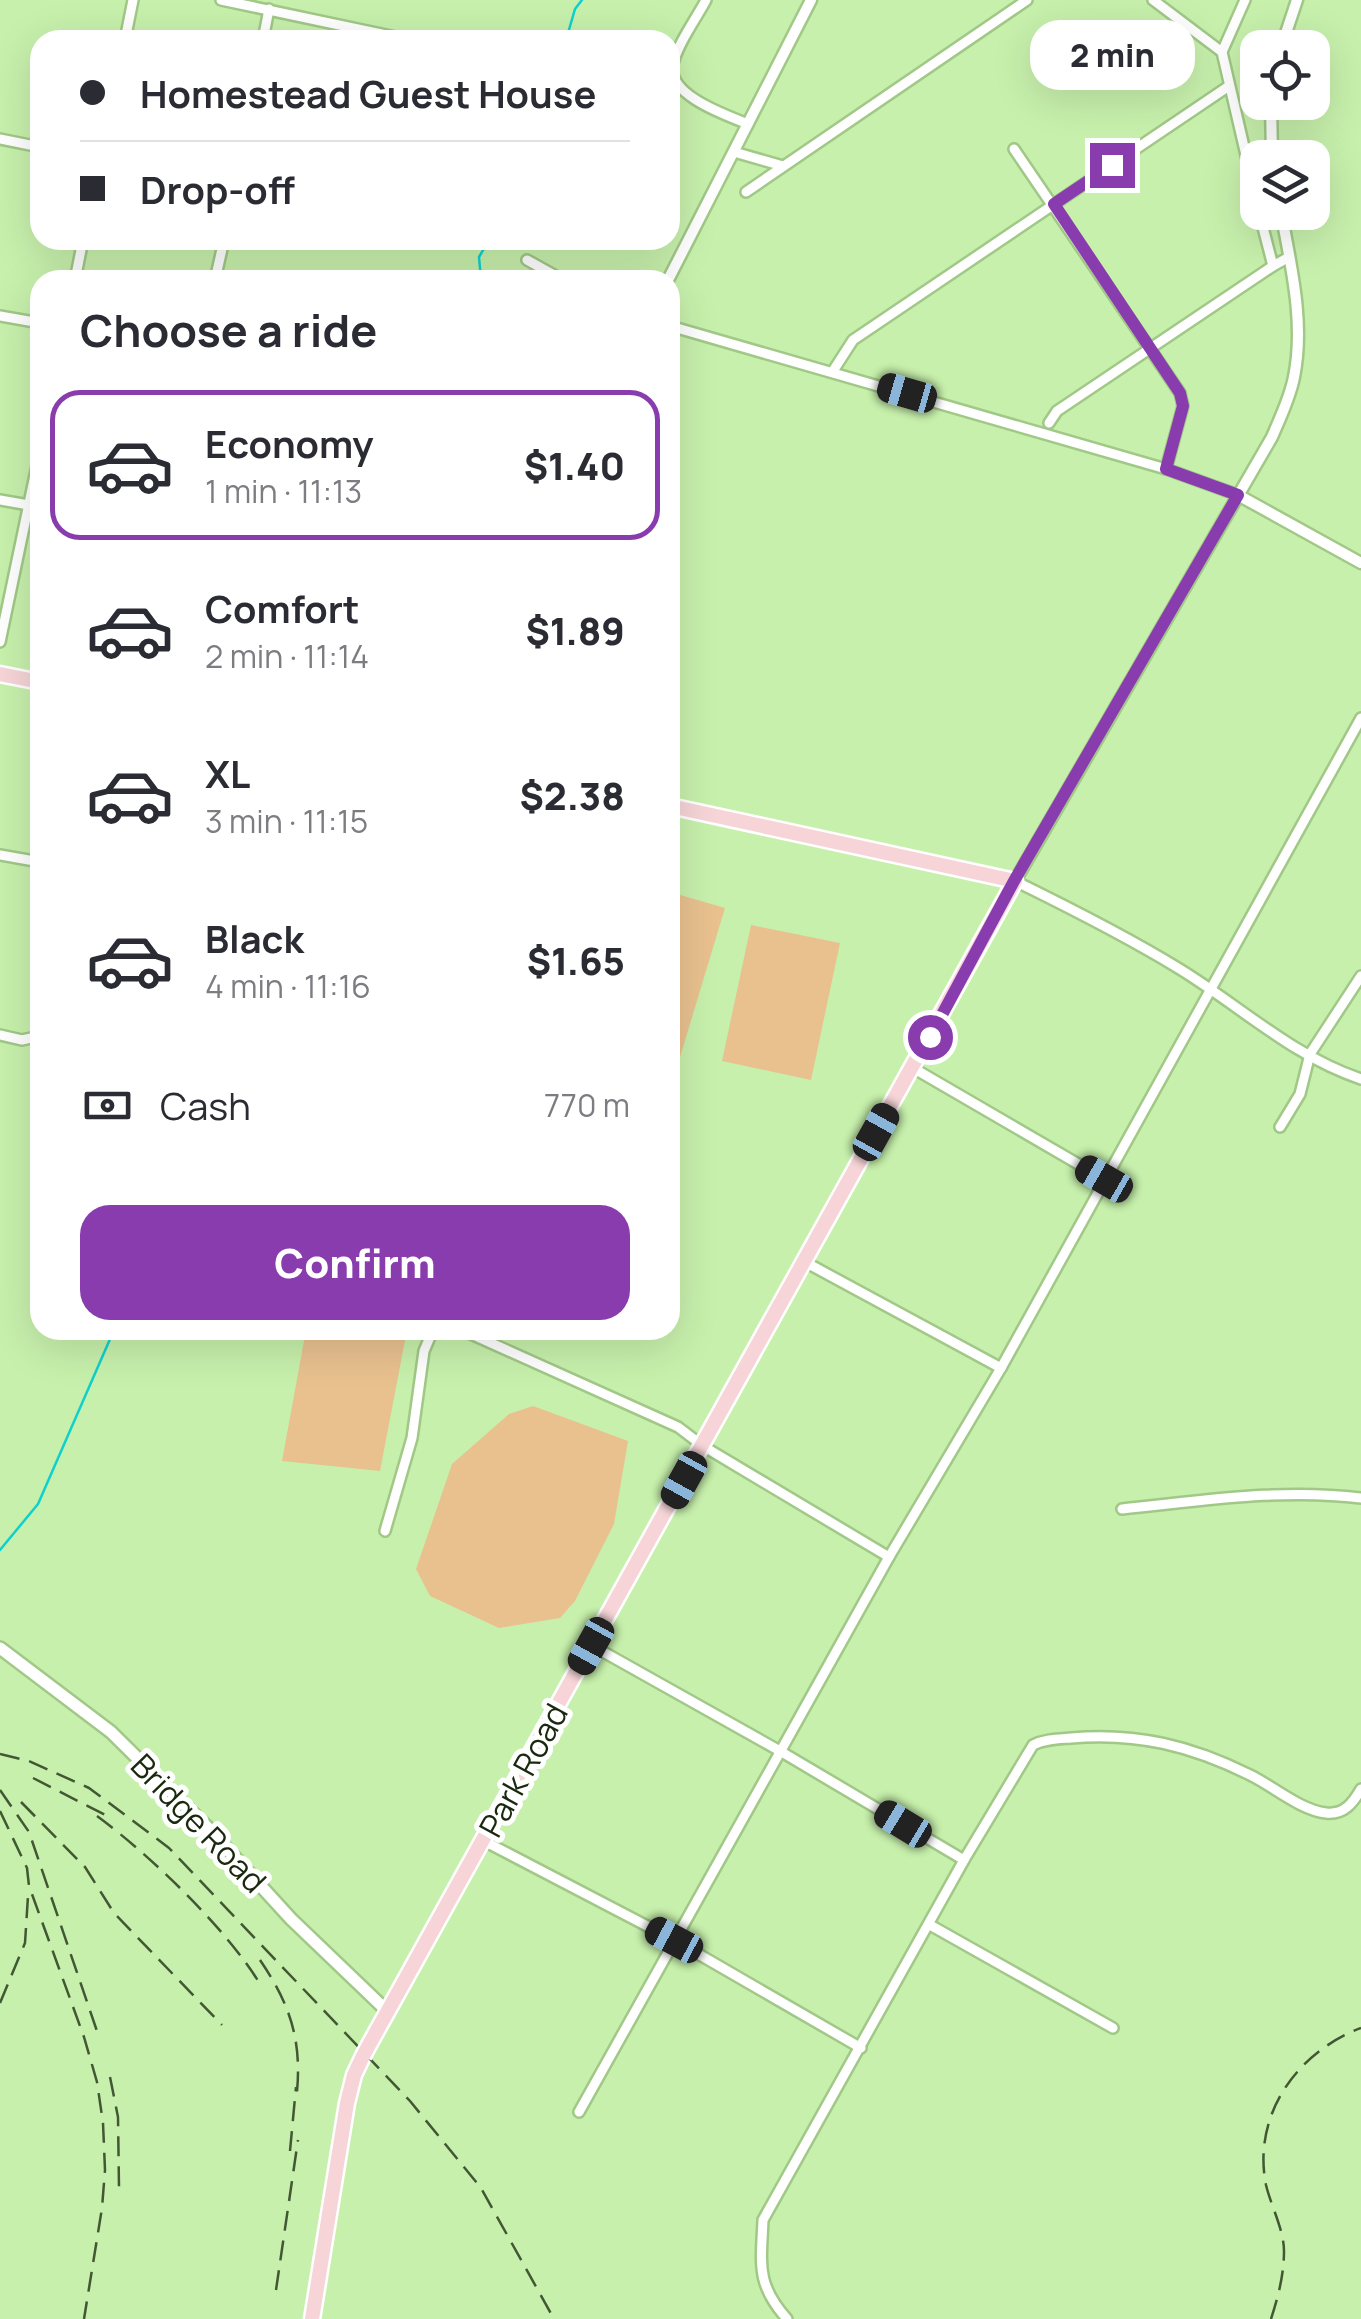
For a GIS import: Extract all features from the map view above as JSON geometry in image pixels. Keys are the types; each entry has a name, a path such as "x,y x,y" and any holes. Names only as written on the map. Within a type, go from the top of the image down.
{"highway":[{"path":"0,674 30,680"},
{"path":"680,808 1014,881"},
{"name":"Park Road","path":"312,2319 347,2104 354,2075 366,2050 1014,881"}],"main road":[{"name":"Bridge Road","path":"0,1648 111,1732 207,1827 290,1919 387,2011"}],"street":[{"path":"127,30 134,0"},
{"path":"220,0 365,30"},
{"path":"680,49 706,0"},
{"path":"673,270 812,0"},
{"path":"746,192 1027,0"},
{"path":"1153,0 1222,52"},
{"path":"1242,140 1222,52 1245,0"},
{"path":"1287,30 1296,0"},
{"path":"265,30 269,9"},
{"path":"834,372 853,340 1229,86"},
{"path":"680,88 710,108 748,124"},
{"path":"0,139 30,145"},
{"path":"1014,149 1180,393 1183,406 1166,469"},
{"path":"734,152 783,166"},
{"path":"1263,230 1273,266"},
{"path":"1284,230 1298,341 1294,380 1272,437 1014,881 1177,967 1276,1038 1336,1071 1361,1079"},
{"path":"1049,423 1057,411 1289,257"},
{"path":"527,260 545,270"},
{"path":"0,316 30,321"},
{"path":"680,329 1166,469 1238,495 1361,563"},
{"path":"0,642 30,496"},
{"path":"0,500 28,505"},
{"path":"579,2112 889,1557 1001,1368 1361,718"},
{"path":"0,855 30,860"},
{"path":"1280,1127 1300,1094 1310,1054 1361,976"},
{"path":"0,1035 30,1038"},
{"path":"913,1068 1104,1179"},
{"path":"804,1262 1001,1368"},
{"path":"385,1531 412,1438 429,1340"},
{"path":"484,1340 678,1427 702,1446 889,1557"},
{"path":"1122,1509 1263,1494 1361,1498"},
{"path":"591,1646 964,1860"},
{"path":"787,2319 770,2300 760,2276 763,2220 1029,1748 1047,1740 1106,1735 1150,1738 1249,1774 1316,1811 1330,1814 1351,1806 1361,1789"},
{"path":"484,1840 674,1940 861,2048"},
{"path":"930,1926 1112,2028"}],"shaded area":[{"path":"680,895 725,908 680,1057"},
{"path":"751,925 840,943 811,1080 722,1061"},
{"path":"304,1340 405,1340 380,1471 282,1461"},
{"path":"533,1406 628,1441 614,1524 575,1601 560,1618 499,1628 430,1596 416,1569 452,1464 509,1414"}],"waterway":[{"path":"569,30 582,0"},
{"path":"480,270 479,257 483,250"},
{"path":"0,1550 38,1504 110,1340"}],"railway":[{"path":"0,1754 29,1761 89,1788 169,1848 410,2101 481,2188 554,2319"},
{"path":"33,1778 113,1819"},
{"path":"0,1790 29,1832 98,2034"},
{"path":"21,1802 85,1867 114,1913 222,2025"},
{"path":"0,1811 27,1868 29,1886 97,2082 105,2170 84,2319"},
{"path":"97,1816 186,1894 228,1940 260,1984"},
{"path":"0,2003 25,1943 28,1896"},
{"path":"260,1960 293,2027 298,2062 296,2101"},
{"path":"1271,2319 1284,2251 1263,2159 1273,2111 1284,2089 1317,2053 1361,2028"},
{"path":"110,2077 118,2117 119,2188"},
{"path":"290,2151 296,2087"},
{"path":"276,2290 298,2140"}],"route":[{"path":"930,1037 1014,881 1238,495 1166,469 1180,423 1180,393 1054,204 1112,165"}]}
